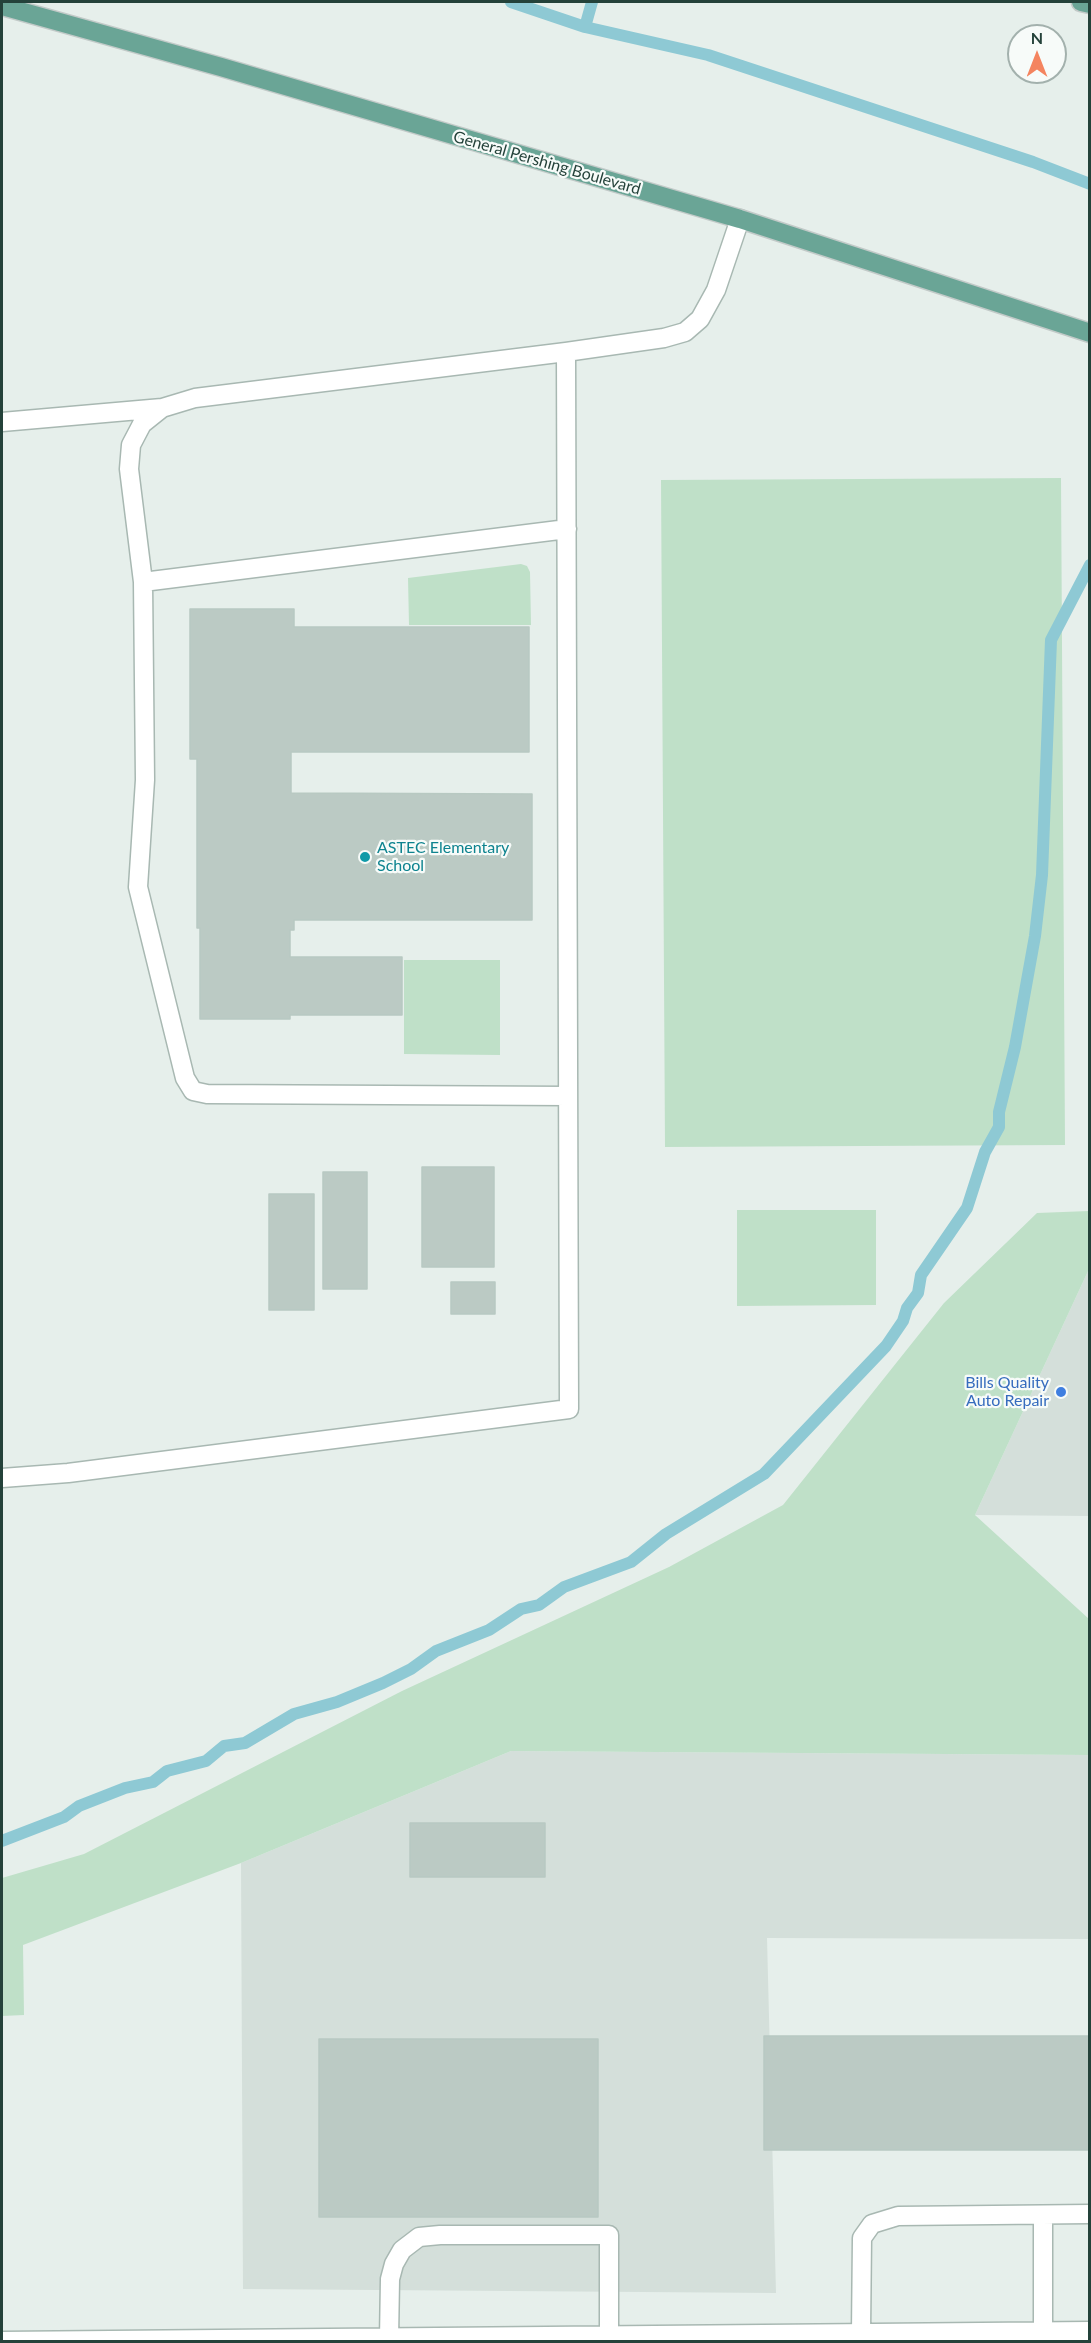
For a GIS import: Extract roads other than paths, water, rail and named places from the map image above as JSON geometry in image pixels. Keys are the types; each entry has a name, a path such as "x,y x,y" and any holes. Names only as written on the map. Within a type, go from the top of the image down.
{"main road":[{"path":"1081,2 1089,4"},
{"name":"General Pershing Boulevard","path":"2,6 740,219 1089,333"}],"street":[{"path":"2,422 162,408 195,398 664,338 685,332 699,319 716,290 740,219"},
{"path":"2,1478 68,1473 569,1409 566,352"},
{"path":"162,408 142,424 131,445 129,470 143,582 144,780 138,887 185,1078 193,1091 207,1094 568,1096"},
{"path":"143,582 567,529"},
{"path":"861,2332 862,2238 872,2224 898,2216 1089,2214"},
{"path":"1043,2215 1043,2331"},
{"path":"389,2339 390,2279 394,2264 402,2250 419,2237 440,2235 609,2235 609,2337"},
{"path":"2,2341 1089,2331"}],"waterway":[{"path":"511,2 585,27 708,55 1033,162 1090,184"},
{"path":"585,27 592,2"},
{"path":"2,1841 64,1817 79,1806 125,1788 153,1782 167,1771 206,1761 224,1746 245,1743 294,1714 337,1702 383,1683 411,1669 436,1651 489,1630 521,1609 539,1605 564,1587 631,1562 666,1534 764,1474 886,1346 918,1293 921,1275 967,1208 985,1152 999,1127 999,1112 1015,1047 1035,936 1042,875 1051,640 1090,565"}],"place":[{"name":"ASTEC Elementary School","path":"365,857"},
{"name":"Bills Quality Auto Repair","path":"1061,1392"}]}
